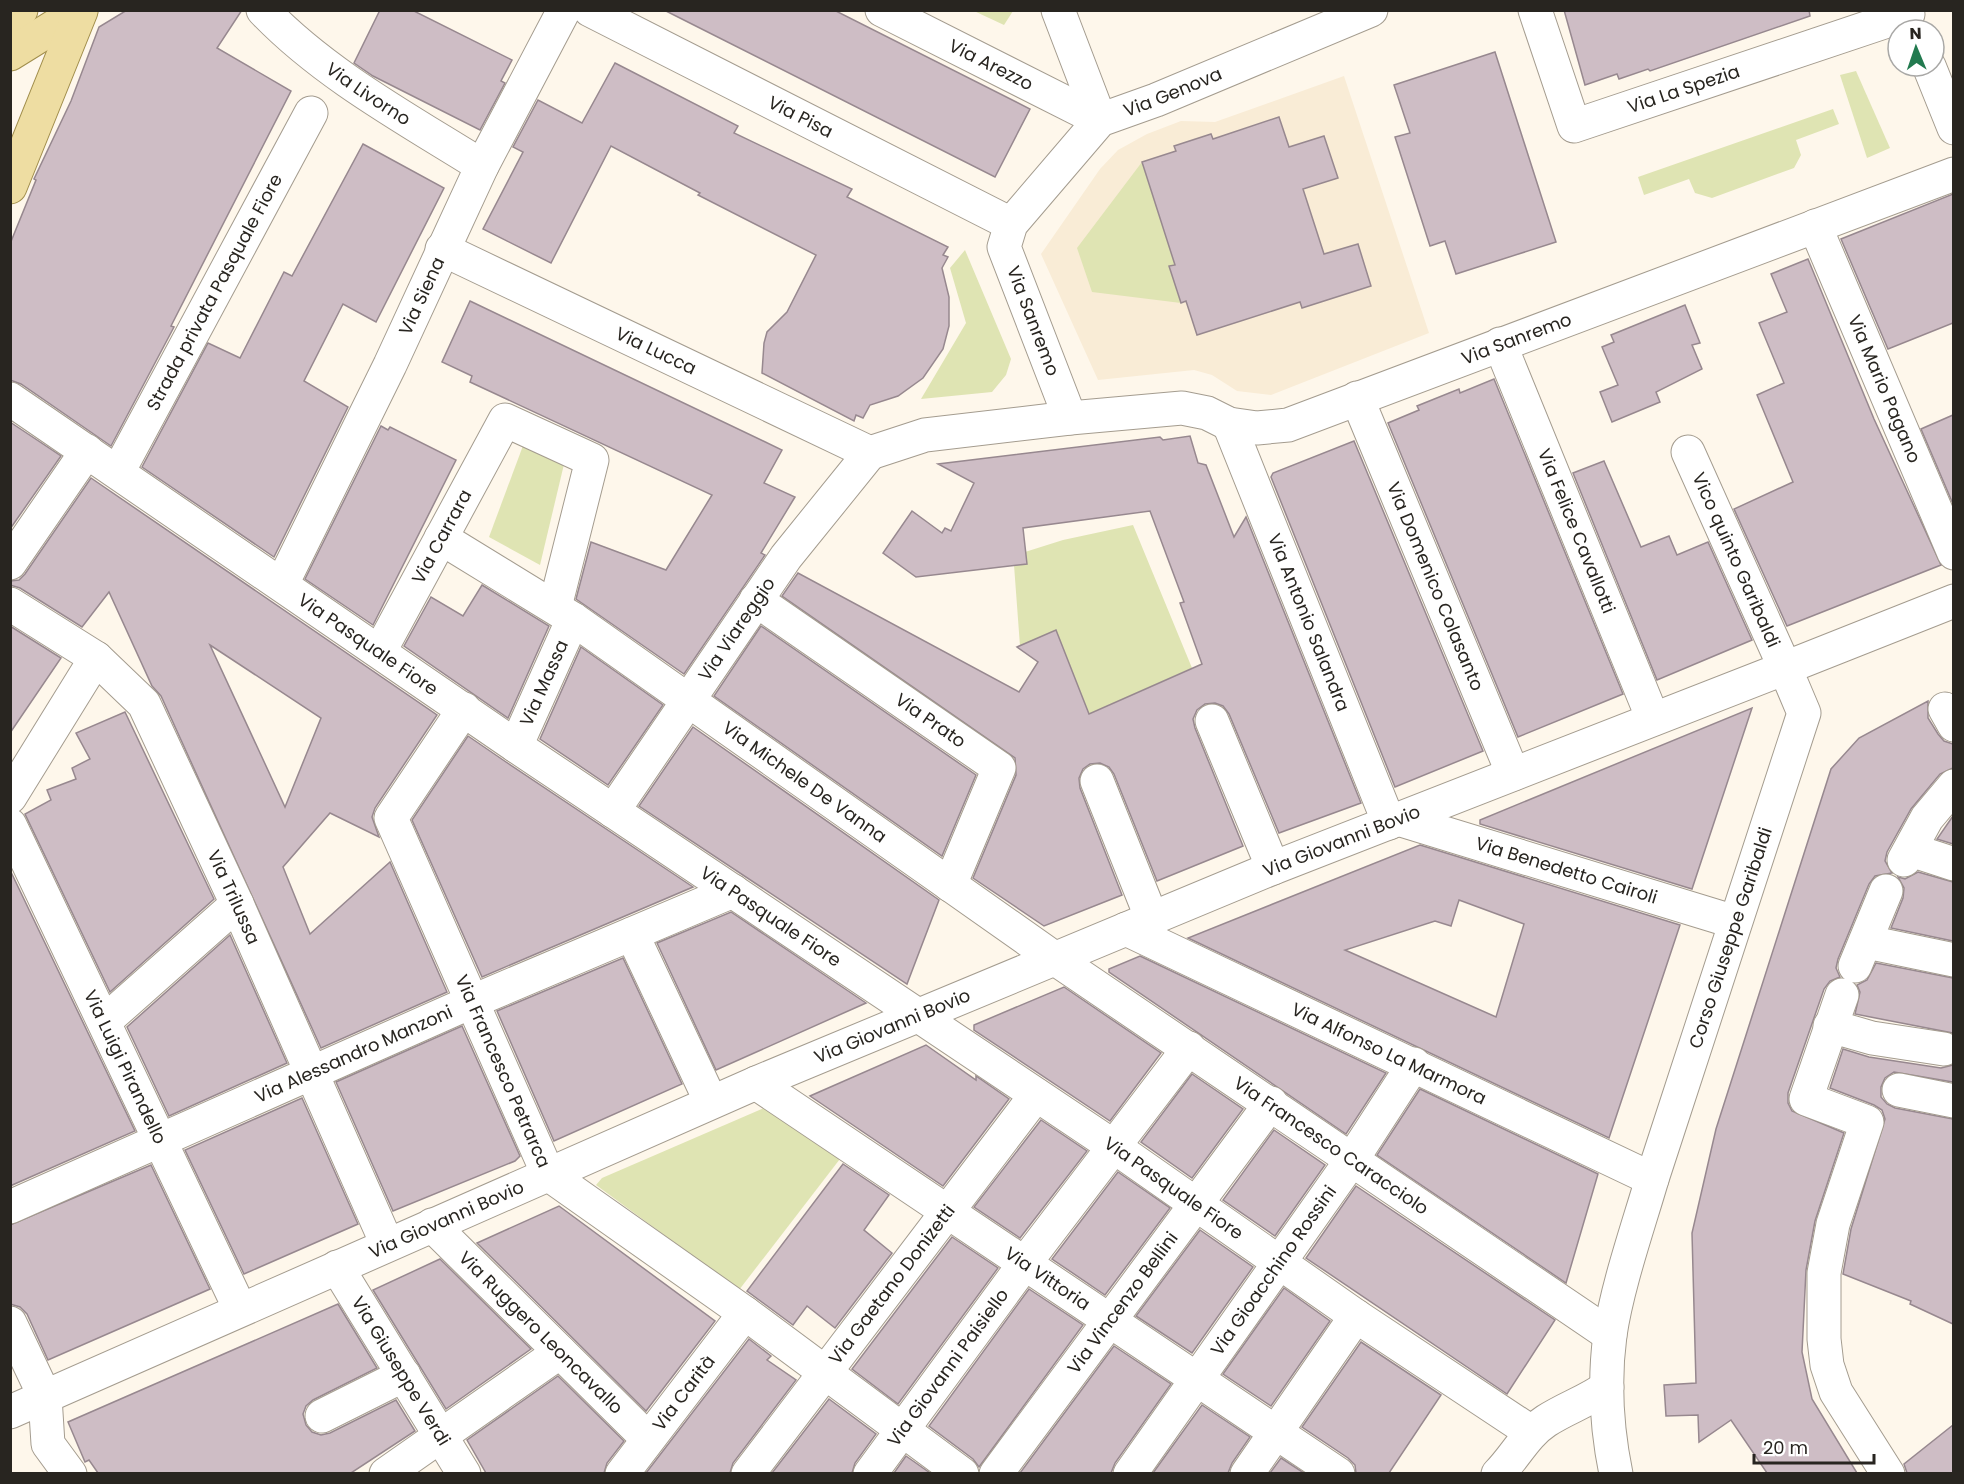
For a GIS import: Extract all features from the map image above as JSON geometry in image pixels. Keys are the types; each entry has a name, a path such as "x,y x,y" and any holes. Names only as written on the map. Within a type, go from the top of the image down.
{"main road":[{"path":"10,24 21,10"},
{"path":"10,54 81,11"},
{"path":"10,187 81,11"}],"street":[{"name":"Via Livorno","path":"263,10 288,36 341,74 482,166"},
{"name":"Via Siena","path":"282,584 390,365 482,166 564,10"},
{"name":"Via Pisa","path":"590,10 1011,224"},
{"name":"Via Arezzo","path":"882,10 1100,120"},
{"path":"1058,10 1100,120"},
{"name":"Via Genova","path":"1011,224 1100,120 1156,100 1371,10"},
{"name":"Via La Spezia","path":"1535,10 1574,126 1886,26"},
{"path":"1934,78 1953,127"},
{"name":"Strada privata Pasquale Fiore","path":"118,472 311,113"},
{"name":"Via Sanremo","path":"870,453 925,435 1182,408 1207,413 1229,424 1257,428 1288,424 1953,174"},
{"name":"Via Sanremo","path":"1011,224 1004,247 1070,418"},
{"name":"Via Mario Pagano","path":"1815,226 1953,553"},
{"name":"Via Lucca","path":"442,249 870,453"},
{"name":"Via Felice Cavallotti","path":"1500,344 1653,719"},
{"name":"Via Domenico Colasanto","path":"1357,398 1513,774"},
{"name":"Via Pasquale Fiore","path":"10,399 380,651 516,747 1113,1146 1356,1316 1531,1432"},
{"name":"Via Carrara","path":"380,651 505,420 592,460 564,613"},
{"name":"Via Antonio Salandra","path":"1229,424 1393,821"},
{"path":"10,563 87,451"},
{"name":"Vico quinto Garibaldi","path":"1688,452 1785,668"},
{"name":"Via Viareggio","path":"614,811 786,557 870,453"},
{"name":"Via Michele De Vanna","path":"441,538 564,613 1054,958"},
{"name":"Via Prato","path":"756,600 999,768 950,885"},
{"path":"1785,668 1953,601"},
{"name":"Via Trilussa","path":"10,604 96,658 144,704 237,904 387,1244"},
{"name":"Via Massa","path":"516,747 564,613"},
{"path":"10,796 96,658"},
{"name":"Via Giovanni Bovio","path":"10,1412 711,1102 918,1015 1272,868 1785,668"},
{"name":"Corso Giuseppe Garibaldi","path":"1616,1473 1607,1387 1610,1335 1633,1242 1652,1179 1804,713 1785,668"},
{"name":"Via Francesco Petrarca","path":"464,709 391,819 548,1174 745,1313 962,1473"},
{"path":"1212,721 1272,868"},
{"path":"1097,781 1139,924"},
{"path":"1953,786 1927,818 1907,855 1953,864"},
{"name":"Via Benedetto Cairoli","path":"1393,821 1735,922"},
{"name":"Via Luigi Pirandello","path":"10,825 162,1140 240,1309"},
{"name":"Via Alessandro Manzoni","path":"10,1207 471,1002 733,891"},
{"path":"1886,891 1830,1026 1806,1099 1867,1122 1833,1224 1824,1273 1827,1365 1836,1392 1888,1473"},
{"path":"105,1021 237,904"},
{"name":"Via Alfonso La Marmora","path":"1139,924 1414,1064 1652,1179"},
{"path":"632,934 711,1102"},
{"name":"Via Francesco Caracciolo","path":"1054,958 1353,1158 1610,1335"},
{"path":"1854,968 1953,960"},
{"path":"1830,1026 1872,1038 1944,1049"},
{"name":"Via Giovanni Paisiello","path":"870,1473 1025,1263 1189,1048"},
{"name":"Via Gioacchino Rossini","path":"1130,1473 1353,1158 1414,1064"},
{"name":"Via Vittoria","path":"756,1083 1338,1473"},
{"path":"1899,1090 1953,1101"},
{"name":"Via Gaetano Donizetti","path":"748,1473 1036,1095"},
{"name":"Via Vincenzo Bellini","path":"996,1473 1271,1103"},
{"name":"Via Ruggero Leoncavallo","path":"432,1225 648,1439"},
{"name":"Via Giuseppe Verdi","path":"337,1267 464,1473"},
{"name":"Via Carità","path":"622,1473 745,1313"},
{"path":"1247,1473 1356,1316"},
{"path":"10,1323 45,1397 48,1444 61,1460"},
{"path":"386,1473 560,1352"},
{"path":"322,1416 404,1375"},
{"path":"1498,1473 1531,1432 1546,1420 1589,1400 1607,1387"}],"shaded area":[{"path":"1344,76 1429,333 1271,395 1237,391 1212,375 1194,370 1098,380 1041,254 1100,169 1118,150 1147,134 1181,121 1215,122"}],"green space":[{"path":"1013,10 1004,25 974,11"},
{"path":"1856,71 1890,148 1867,158 1840,75"},
{"path":"1833,109 1839,124 1796,140 1801,155 1794,168 1712,198 1695,193 1689,179 1644,195 1638,177"},
{"path":"1142,162 1175,265 1170,266 1182,288 1176,290 1181,303 1092,292 1077,248"},
{"path":"965,250 1011,359 1006,375 992,392 921,399 966,323 950,268"},
{"path":"524,443 565,460 540,565 489,537"},
{"path":"1133,525 1192,668 1089,714 1056,630 1020,646 1014,565 1027,564 1025,552 1063,540"},
{"path":"773,1104 843,1155 739,1290 596,1185 602,1178"}],"building":[{"path":"127,10 242,10 217,48 291,91 171,326 174,327 111,446 21,384 10,380 10,244 36,180 34,179 71,101 99,27"},
{"path":"380,10 412,10 512,60 501,81 505,83 480,130 373,76 354,63"},
{"path":"664,10 834,10 1030,109 995,177"},
{"path":"1564,10 1809,10 1810,16 1650,71 1648,69 1619,79 1617,74 1585,85"},
{"path":"1495,52 1556,242 1456,274 1445,241 1430,246 1395,137 1410,133 1394,85"},
{"path":"615,63 738,126 734,133 852,189 847,197 948,247 943,255 948,257 942,268 949,297 949,326 943,349 923,378 898,396 870,405 863,418 856,415 854,421 762,373 767,332 787,312 816,255 698,195 700,193 611,146 551,263 483,229 523,152 513,147 538,100 582,123"},
{"path":"1279,117 1289,147 1324,136 1338,178 1303,189 1324,254 1358,244 1371,286 1302,308 1300,302 1197,335 1186,301 1181,303 1169,266 1175,265 1142,162 1176,151 1174,146 1211,134 1213,139"},
{"path":"363,144 444,188 376,322 343,304 304,381 348,407 274,557 142,467 208,343 240,358 284,272 292,276"},
{"path":"1953,194 1953,323 1888,349 1841,239"},
{"path":"1808,259 1874,419 1941,565 1787,626 1734,509 1793,482 1757,395 1784,383 1759,323 1787,312 1771,274"},
{"path":"470,301 782,450 764,483 795,497 761,553 765,555 684,674 576,599 591,542 666,570 712,495 470,382 472,376 442,362"},
{"path":"1685,305 1700,343 1692,345 1702,369 1656,392 1660,402 1612,422 1600,392 1618,385 1602,347 1614,342 1611,335"},
{"path":"1494,379 1623,694 1518,737 1388,423 1419,410 1417,406 1459,389 1460,393"},
{"path":"1953,415 1953,504 1921,429"},
{"path":"10,422 61,456 10,529"},
{"path":"381,426 388,430 390,427 456,460 373,625 305,579"},
{"path":"1190,436 1198,463 1206,465 1234,537 1246,517 1361,803 1279,833 1229,714 1223,706 1215,703 1205,704 1197,710 1193,719 1195,728 1243,846 1157,881 1114,774 1109,767 1100,763 1090,764 1083,769 1079,778 1080,788 1122,895 1044,926 973,878 1016,775 1015,758 782,596 798,573 1019,692 1038,662 1017,647 1056,630 1089,714 1202,664 1180,603 1184,602 1150,511 1023,528 1027,564 916,577 883,553 912,511 942,533 945,528 951,531 974,483 938,464 1160,437 1163,440"},
{"path":"1354,441 1483,751 1395,787 1271,477 1273,473"},
{"path":"1604,461 1641,547 1669,536 1677,555 1708,542 1752,640 1657,680 1573,473"},
{"path":"91,478 437,715 375,808 372,817 379,837 330,813 283,867 310,934 390,862 447,992 321,1048 161,696 152,686 109,592 82,627 20,588 10,585 10,581 19,580","holes":["210,645 321,718 285,807"]},
{"path":"482,585 549,626 508,718 404,646 431,597 463,616"},
{"path":"10,626 61,658 10,733"},
{"path":"761,626 976,775 942,856 714,696"},
{"path":"581,647 663,705 608,785 540,739"},
{"path":"1928,701 1928,718 1944,741 1953,744 1953,768 1940,774 1911,809 1887,852 1885,861 1892,873 1875,876 1869,884 1838,959 1836,968 1840,977 1830,981 1824,989 1788,1093 1788,1103 1792,1111 1844,1133 1815,1221 1806,1270 1802,1352 1812,1399 1857,1473 1767,1473 1731,1420 1699,1442 1698,1415 1666,1416 1664,1385 1696,1383 1692,1233 1716,1129 1831,769 1859,738"},
{"path":"1752,708 1692,889 1480,824 1480,820"},
{"path":"125,712 214,899 110,992 25,814 51,800 47,790 76,779 72,768 90,759 76,733"},
{"path":"693,727 939,900 907,984 639,806"},
{"path":"468,736 693,887 482,977 412,820"},
{"path":"1953,816 1953,844 1937,839"},
{"path":"1420,845 1680,925 1609,1138 1188,938","holes":["1459,900 1524,924 1496,1017 1345,950 1435,921 1451,926"]},
{"path":"10,870 135,1131 10,1186"},
{"path":"1918,872 1953,882 1953,941 1891,928 1903,898 1904,888 1898,877 1905,879"},
{"path":"731,912 866,1003 716,1070 657,943"},
{"path":"230,935 287,1063 169,1116 127,1027"},
{"path":"1140,956 1386,1073 1346,1134 1109,972 1109,969"},
{"path":"623,958 682,1084 554,1141 497,1011"},
{"path":"1876,963 1953,978 1953,1033 1855,1014 1860,992 1857,985 1867,980"},
{"path":"1064,987 1161,1053 1110,1121 974,1030 974,1025"},
{"path":"462,1026 520,1156 515,1161 393,1211 336,1082"},
{"path":"926,1045 976,1080 976,1076 1009,1099 943,1186 810,1096"},
{"path":"1843,1049 1869,1057 1941,1068 1953,1065 1953,1082 1894,1072 1885,1078 1881,1087 1881,1097 1895,1108 1953,1119 1953,1324 1910,1304 1911,1301 1843,1274 1851,1229 1885,1119 1882,1110 1874,1105 1830,1088"},
{"path":"1192,1074 1243,1109 1192,1178 1141,1142"},
{"path":"1420,1089 1598,1174 1566,1283 1377,1155"},
{"path":"302,1098 358,1224 244,1274 185,1150"},
{"path":"1041,1120 1087,1151 1020,1238 974,1207"},
{"path":"1274,1130 1325,1165 1275,1236 1223,1200"},
{"path":"843,1164 889,1195 864,1230 892,1253 835,1328 807,1306 793,1325 747,1291"},
{"path":"151,1165 210,1289 48,1360 27,1314 20,1307 10,1304 10,1225"},
{"path":"1118,1172 1170,1208 1105,1295 1052,1259"},
{"path":"1356,1186 1555,1320 1507,1394 1306,1258"},
{"path":"559,1206 715,1321 646,1411 477,1243"},
{"path":"1200,1230 1253,1267 1192,1353 1136,1316"},
{"path":"952,1237 998,1268 898,1404 852,1369"},
{"path":"440,1259 531,1349 446,1409 373,1290"},
{"path":"1284,1288 1330,1321 1271,1406 1223,1374"},
{"path":"1029,1289 1083,1325 979,1467 973,1459 929,1426"},
{"path":"338,1304 377,1368 313,1400 306,1406 303,1414 306,1425 312,1432 321,1435 330,1433 396,1400 415,1431 351,1473 98,1473 89,1460 85,1462 68,1422"},
{"path":"749,1339 771,1356 767,1360 796,1380 733,1463 730,1473 646,1473"},
{"path":"1361,1342 1441,1395 1389,1473 1356,1473 1355,1465 1348,1458 1302,1427"},
{"path":"1114,1346 1171,1384 1115,1463 1111,1473 1020,1473"},
{"path":"558,1376 624,1441 607,1463 604,1473 486,1473 467,1440"},
{"path":"829,1399 876,1434 855,1463 852,1473 772,1473"},
{"path":"1202,1405 1250,1437 1232,1463 1228,1473 1153,1473"},
{"path":"1953,1425 1953,1473 1907,1473 1904,1464"},
{"path":"906,1456 930,1473 894,1473"},
{"path":"1281,1458 1304,1473 1270,1473"}]}
